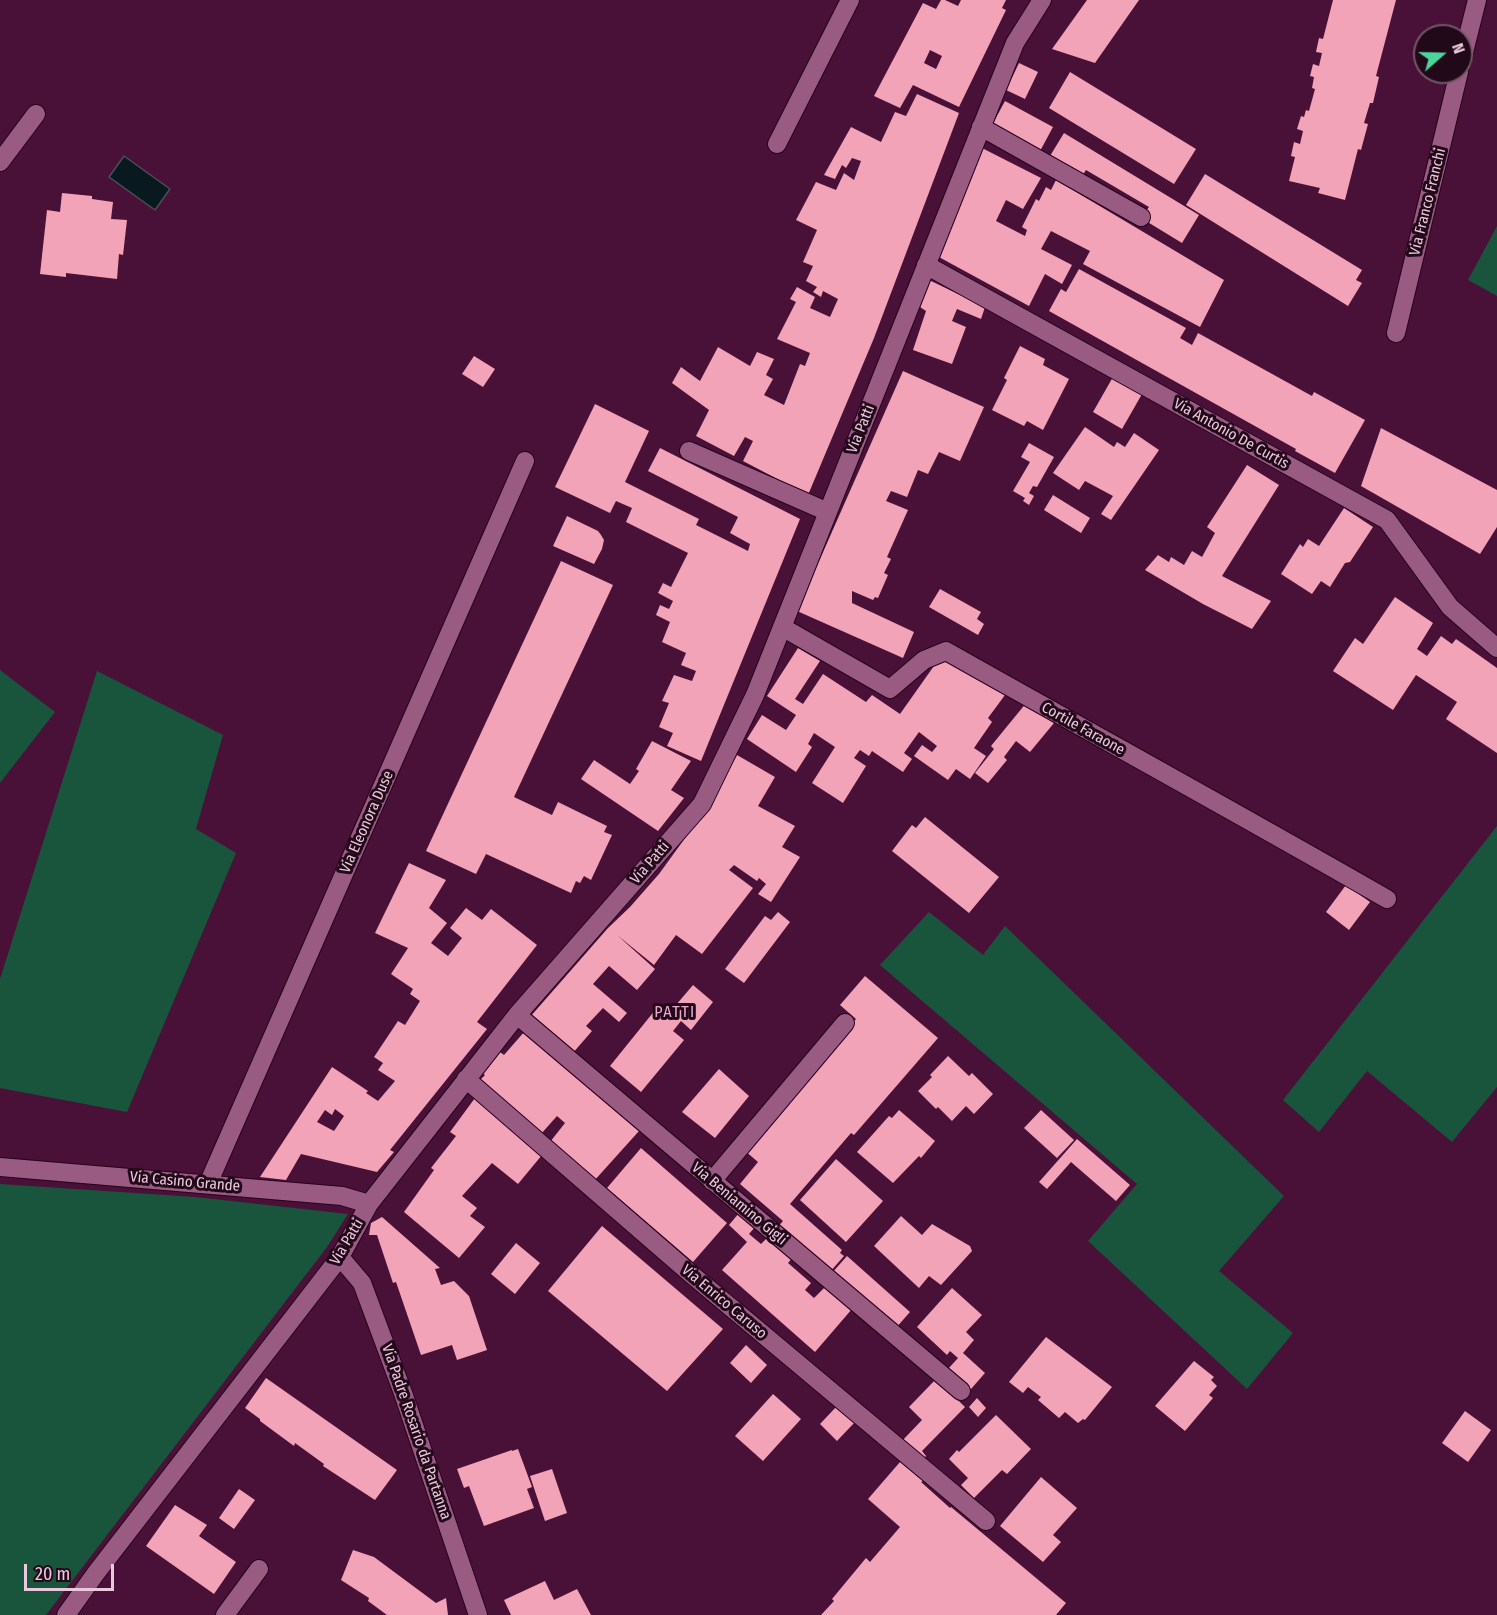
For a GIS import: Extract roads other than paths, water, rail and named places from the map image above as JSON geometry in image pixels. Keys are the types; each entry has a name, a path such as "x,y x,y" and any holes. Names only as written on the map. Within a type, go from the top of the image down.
{"street":[{"path":"777,144 850,0"},
{"name":"Via Patti","path":"66,1615 340,1257 369,1204 466,1079 517,1015 702,804 756,695 1015,43 1042,0"},
{"path":"1471,24 1477,0"},
{"name":"Via Franco Franchi","path":"1396,333 1456,84"},
{"path":"0,162 36,114"},
{"path":"981,127 1141,217"},
{"name":"Via Antonio De Curtis","path":"926,265 1387,520 1450,608 1497,648"},
{"path":"689,451 828,512"},
{"name":"Via Eleonora Duse","path":"208,1184 525,461"},
{"name":"Cortile Faraone","path":"782,627 890,688 924,660 946,651 1387,899"},
{"name":"Via Beniamino Gigli","path":"517,1015 961,1391"},
{"path":"712,1181 845,1023"},
{"name":"Via Enrico Caruso","path":"466,1079 691,1274 986,1521"},
{"name":"Via Casino Grande","path":"0,1167 342,1196 369,1204"},
{"name":"Via Padre Rosario da Partanna","path":"340,1257 362,1283 403,1393 478,1615"},
{"path":"225,1615 259,1569"}],"district":[{"name":"PATTI","path":"675,1013"}]}
